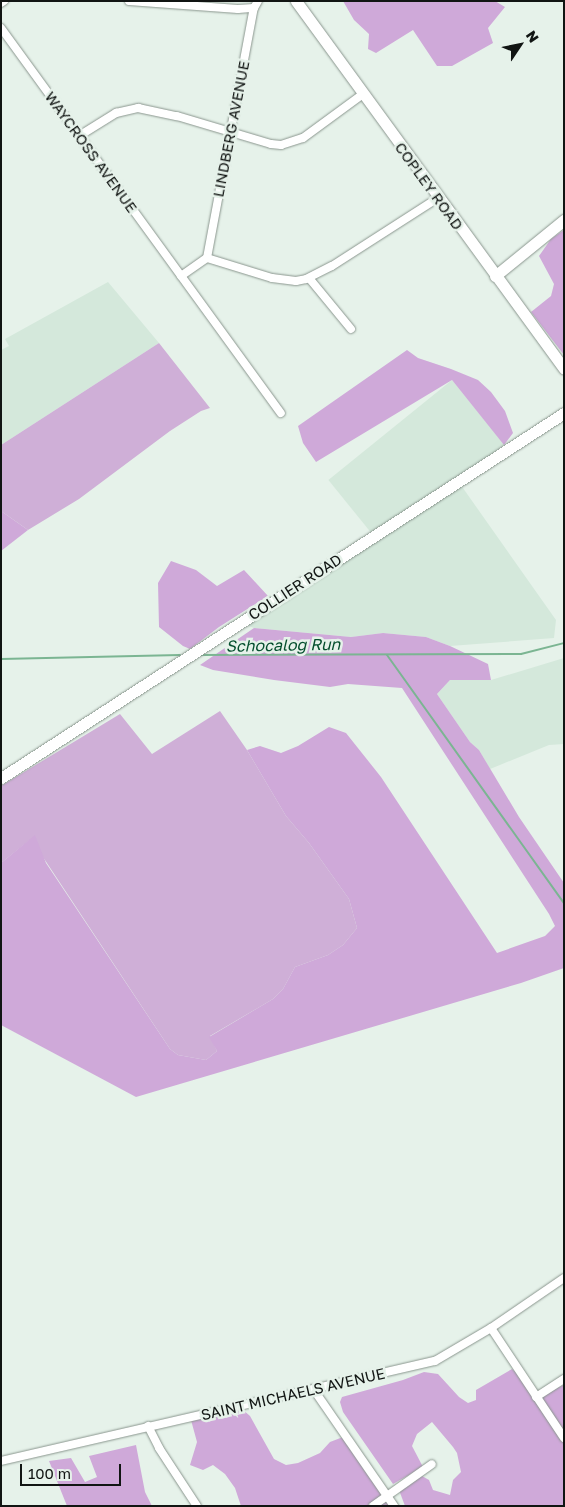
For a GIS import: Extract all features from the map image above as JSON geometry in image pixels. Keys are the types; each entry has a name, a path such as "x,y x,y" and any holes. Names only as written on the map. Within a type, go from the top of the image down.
{"street":[{"path":"129,1 238,9 256,4"},
{"name":"COPLEY ROAD","path":"296,1 564,369"},
{"name":"LINDBERG AVENUE","path":"206,258 256,4"},
{"name":"WAYCROSS AVENUE","path":"1,28 281,412"},
{"path":"80,136 116,113 138,108 177,116 271,144 291,143 303,138 363,94"},
{"path":"181,276 206,258 272,278 296,281 309,278 438,198"},
{"path":"495,276 564,220"},
{"path":"309,278 352,329"},
{"name":"COLLIER ROAD","path":"1,778 564,413"},
{"name":"SAINT MICHAELS AVENUE","path":"1,1461 435,1361 491,1328 564,1278"},
{"path":"491,1328 564,1438"},
{"path":"536,1397 564,1379"},
{"path":"314,1390 394,1506"},
{"path":"148,1426 159,1448 197,1506"},
{"path":"373,1506 386,1494 432,1464"}],"shaded area":[{"path":"343,1 495,1 505,7 488,28 493,43 452,66 437,66 413,30 376,53 368,49 369,34 354,20"},
{"path":"564,230 564,355 531,312 551,296 554,284 539,256 551,239"},
{"path":"108,282 159,343 1,445 1,350 9,346 5,339"},
{"path":"159,343 210,408 201,411 170,431 79,499 28,530 1,511 1,445"},
{"path":"407,350 418,358 478,380 491,392 505,411 513,433 504,445 452,380 316,462 303,443 298,426"},
{"path":"452,380 504,445 381,545 328,480"},
{"path":"458,481 556,620 554,638 450,646 426,637 383,633 351,637 254,628 241,623"},
{"path":"1,511 28,530 1,551"},
{"path":"171,561 196,570 217,586 244,570 268,596 219,627 190,649 183,646 159,627 158,583"},
{"path":"254,628 351,637 383,633 426,637 488,664 491,680 450,680 437,694 470,742 479,750 519,817 564,883 564,968 521,983 136,1097 1,1025 1,863 35,835 46,863 170,1049 178,1055 206,1060 217,1051 209,1037 273,999 283,989 295,967 328,955 343,945 357,928 349,899 309,843 286,816 247,750 260,746 281,753 298,746 329,727 346,733 381,777 497,953 545,936 555,926 402,688 348,684 330,687 213,670 200,665"},
{"path":"564,658 564,744 549,745 490,769 479,750 470,742 437,694 450,680 491,680"},
{"path":"220,711 247,750 286,816 309,843 349,899 357,928 343,945 328,955 295,967 283,989 273,999 210,1036 217,1051 206,1060 178,1055 170,1049 31,839 1,863 1,786 120,714 152,754"},
{"path":"512,1369 519,1375 564,1444 564,1506 405,1506 399,1490 422,1476 429,1480 433,1490 450,1495 453,1480 461,1472 457,1453 432,1422 417,1434 412,1446 423,1467 393,1484 343,1412 340,1402 342,1397 403,1380 424,1372 438,1374 459,1397 468,1403 476,1400 476,1390"},
{"path":"564,1385 564,1433 542,1401 542,1398"},
{"path":"242,1409 250,1416 274,1459 286,1465 298,1463 320,1453 330,1442 343,1437 390,1506 241,1506 235,1488 225,1474 213,1465 203,1470 190,1465 197,1442 191,1420"},
{"path":"136,1445 145,1492 152,1506 67,1506 49,1461 71,1458 85,1482 97,1477 89,1456"}],"waterway":[{"name":"Schocalog Run","path":"200,655 521,654 564,643"},
{"name":"Schocalog Run","path":"1,659 180,655"},
{"path":"387,655 564,903"}]}
